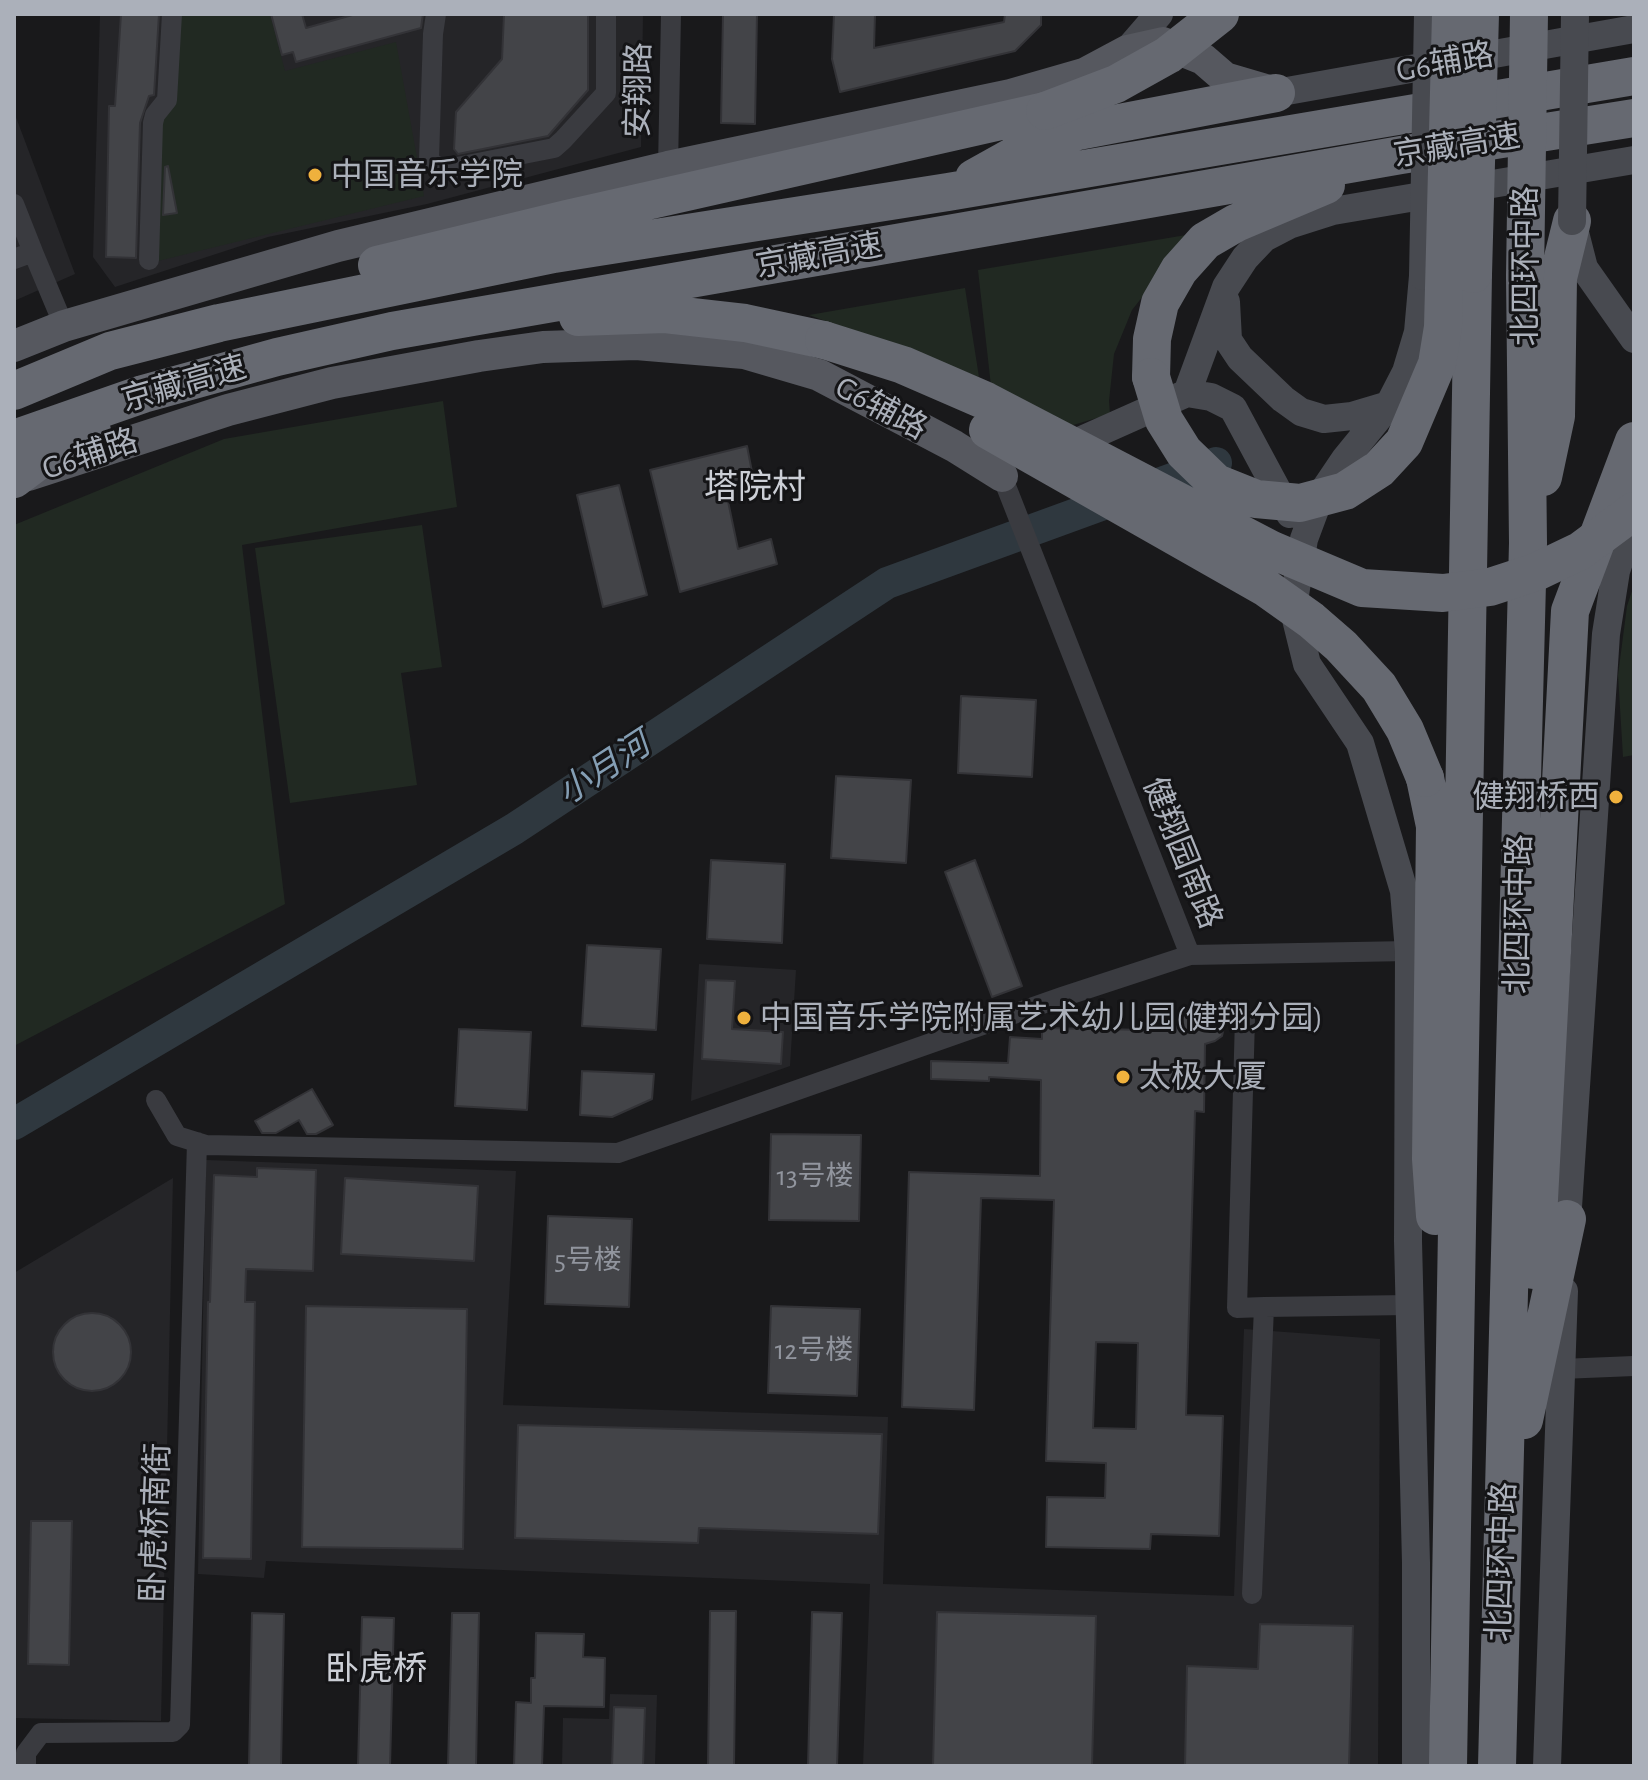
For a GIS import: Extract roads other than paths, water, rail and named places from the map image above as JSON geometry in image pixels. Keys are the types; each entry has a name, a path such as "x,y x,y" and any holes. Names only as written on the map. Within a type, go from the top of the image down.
{"highway":[{"path":"1401,155 1282,202 1205,241 1179,270 1160,303 1152,339 1151,377 1164,420 1184,452 1216,483 1256,499 1300,503 1345,491 1379,469 1404,442 1437,364 1443,327 1451,14"},
{"name":"北四环中路","path":"1448,1766 1480,14"},
{"name":"北四环中路","path":"1497,1766 1528,543 1525,276 1529,14"},
{"path":"219,323 360,269 1045,111 1116,84 1206,30"},
{"name":"京藏高速","path":"14,391 110,351 219,323 554,254 948,192 1634,76"},
{"path":"948,192 1035,144 1078,131 1276,93"},
{"name":"京藏高速","path":"14,439 143,394 277,357 392,331 1401,155 1634,118"},
{"path":"1528,543 1556,416 1558,278 1572,221"},
{"path":"392,331 571,317 665,314 745,323 824,340 903,365 986,401 1272,550 1362,588 1443,593 1490,587 1536,572 1580,551 1634,511"},
{"path":"824,340 1266,588 1341,646 1379,687 1405,730 1425,778 1435,826 1431,1159 1453,1450"},
{"path":"14,375 110,351"},
{"path":"14,479 62,443 277,357"},
{"path":"1508,1390 1536,1256 1570,611 1634,441"},
{"path":"1503,1521 1567,1219"}],"main road":[{"name":"G6辅路","path":"14,346 64,326 338,246 668,167 1011,95 1084,74 1127,51 1206,30 1225,78 1276,93"},
{"name":"G6辅路","path":"14,479 228,410 332,383 543,347 636,344 744,353 819,375 954,446 1002,476"}],"street":[{"path":"149,260 153,123 155,115 167,100 172,14"},
{"path":"436,14 429,159 434,165 447,169 554,148 563,140 606,93 606,14"},
{"name":"安翔路","path":"668,167 671,14"},
{"path":"1127,51 1159,14"},
{"path":"1416,1766 1416,1563 1409,1305 1409,951 1404,891 1360,743 1307,664 1293,607 1304,539 1320,496 1345,459 1389,405 1406,372 1418,332 1423,276 1428,14"},
{"name":"北四环中路","path":"1575,14 1572,221 1584,268 1623,311 1634,339"},
{"name":"G6辅路","path":"1276,93 1634,29"},
{"path":"1187,393 1226,287 1245,258 1264,238 1289,225 1333,211 1634,160"},
{"path":"14,204 23,256 64,326"},
{"path":"1226,287 1228,340 1240,358 1283,399 1301,412 1324,419 1352,416 1389,405"},
{"path":"1002,476 1187,393 1211,397 1233,408 1304,539"},
{"name":"健翔园南路","path":"1002,476 1190,955 1409,951"},
{"name":"北四环中路","path":"1547,1766 1567,1219 1606,634 1616,571 1634,519"},
{"path":"156,1100 177,1136 219,1145 618,1153 1190,955"},
{"path":"1245,1018 1237,1308 1409,1305"},
{"name":"卧虎桥南街","path":"26,1766 26,1753 41,1733 173,1732 180,1725 197,1142"},
{"path":"1252,1594 1264,1307"},
{"path":"1561,1369 1634,1366"}],"waterway":[{"name":"小月河","path":"14,1124 514,829 887,583 1216,463"}],"place":[{"name":"中国音乐学院","path":"315,175"},
{"name":"健翔桥西","path":"1616,797"},
{"name":"中国音乐学院附属艺术幼儿园(健翔分园)","path":"744,1018"},
{"name":"太极大厦","path":"1123,1077"}],"district":[{"name":"塔院村","path":"755,488"},
{"name":"卧虎桥","path":"376,1670"}]}
